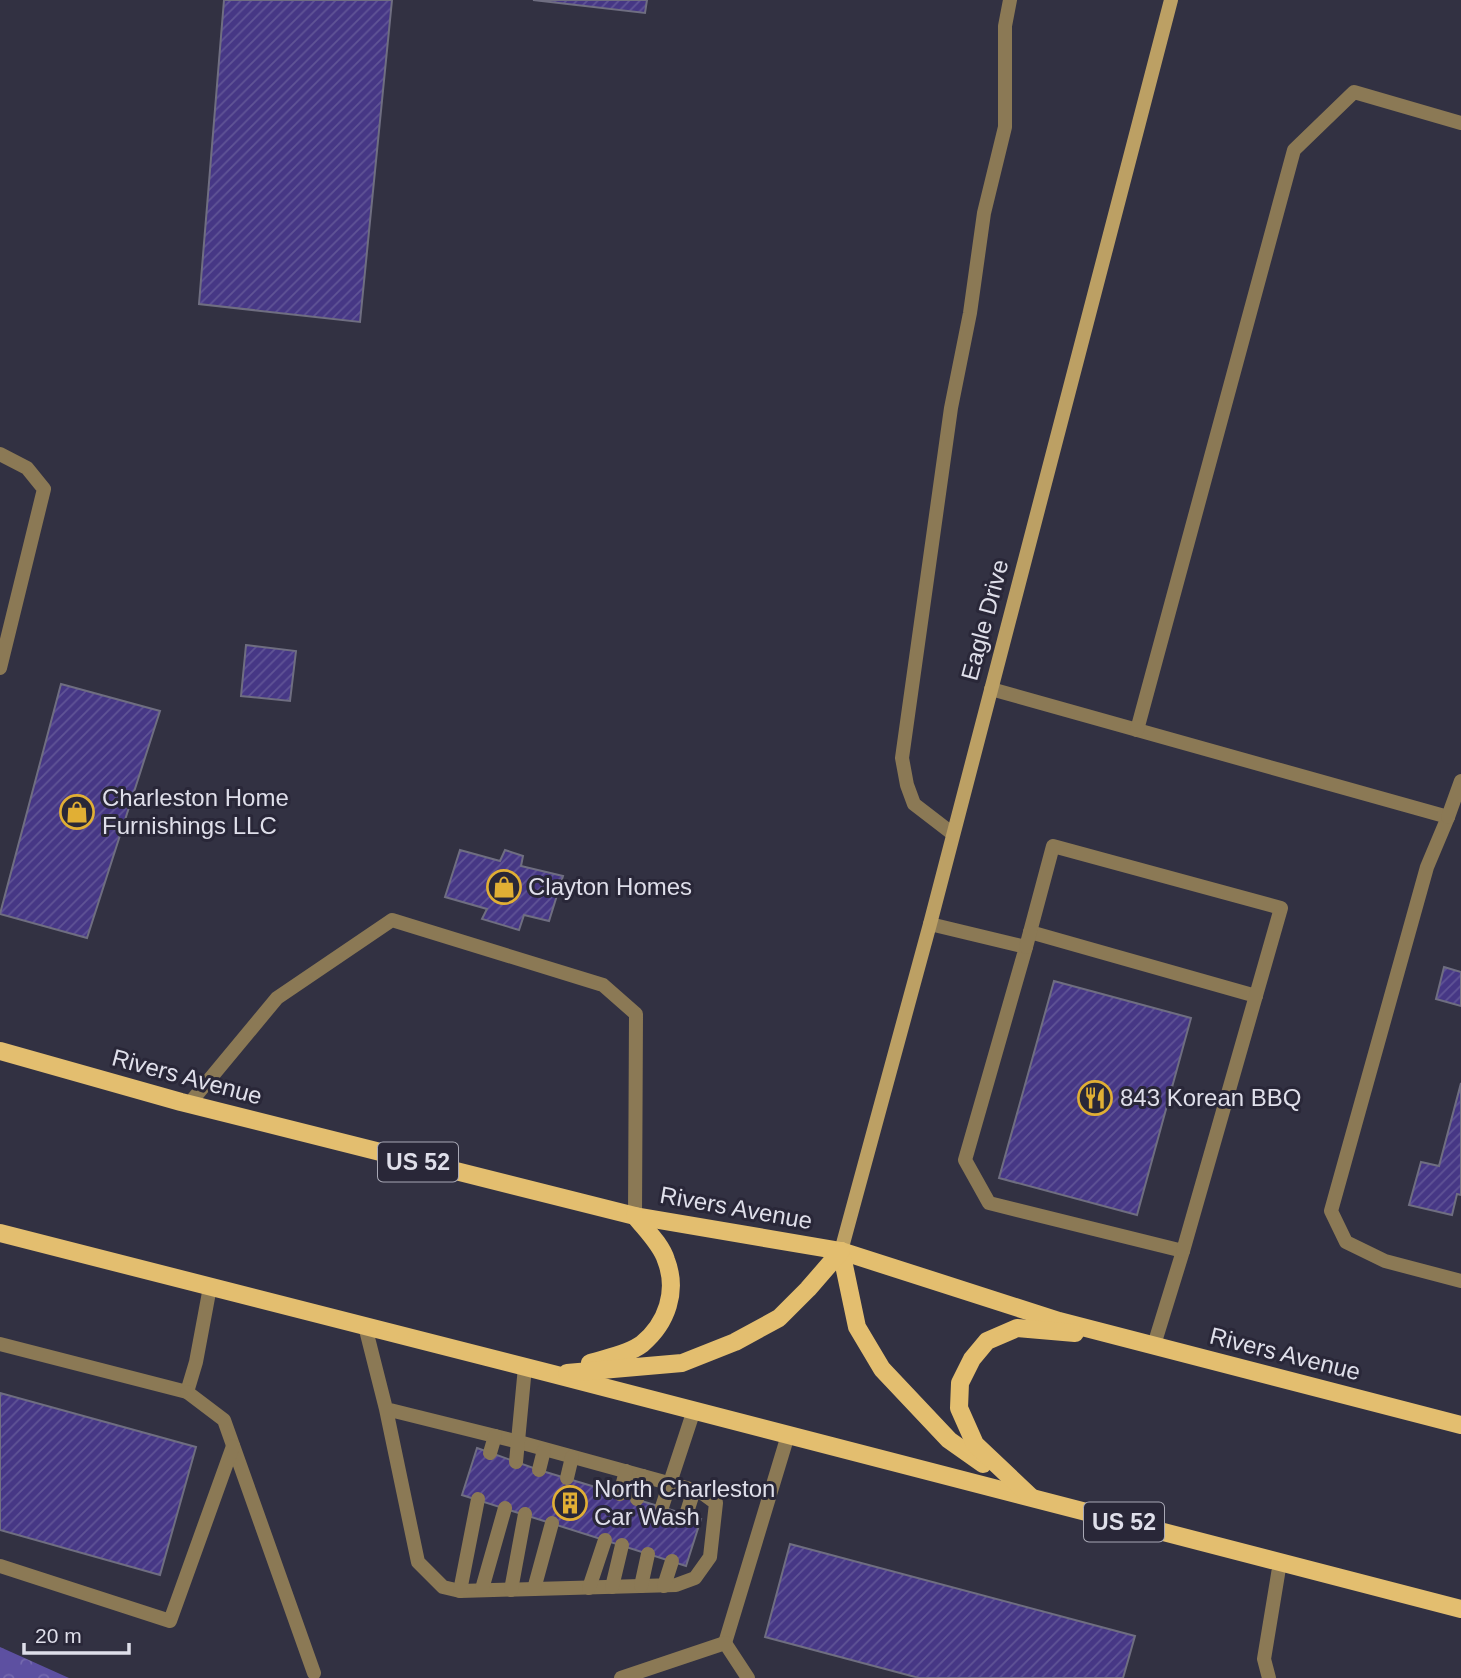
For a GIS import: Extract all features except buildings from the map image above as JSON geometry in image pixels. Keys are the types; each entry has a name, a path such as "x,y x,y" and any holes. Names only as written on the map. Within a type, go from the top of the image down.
{"main road":[{"name":"Rivers Avenue","path":"0,1051 189,1104 635,1216 841,1251 1059,1321 1461,1425"},
{"path":"553,1374 611,1357 640,1345 659,1323 671,1300 671,1280 666,1258 635,1216"},
{"name":"US 52","path":"0,1233 1461,1609"},
{"path":"553,1374 682,1363 735,1342 779,1318 841,1251"},
{"path":"841,1251 857,1327 881,1368 949,1440 1033,1498"},
{"path":"1033,1498 975,1444 959,1408 960,1383 972,1359 987,1341 1017,1328 1124,1338"}],"street":[{"name":"Eagle Drive","path":"841,1251 930,924 1171,0"}],"lane":[{"path":"953,834 914,804 902,758 951,408 970,313 984,213 1004,127 1006,26 1010,0"},
{"path":"1137,730 1294,150 1354,92 1461,123"},
{"path":"0,454 27,468 44,489 0,668"},
{"path":"991,689 1448,817"},
{"path":"1461,780 1427,867 1331,1211 1346,1242 1385,1261 1461,1281"},
{"path":"1154,1345 1183,1251 1281,908 1053,846 965,1160 989,1203 1183,1251"},
{"path":"189,1104 277,998 392,920 603,985 636,1014 635,1216"},
{"path":"930,924 1026,947"},
{"path":"1030,932 1256,996"},
{"path":"187,1392 197,1363 210,1287"},
{"path":"365,1326 386,1409 418,1562 443,1587 460,1591 676,1586 695,1578 710,1557 716,1503 701,1492 386,1409"},
{"path":"0,1344 187,1392 224,1420 314,1673"},
{"path":"516,1462 525,1367"},
{"path":"662,1507 694,1410"},
{"path":"725,1643 788,1434"},
{"path":"490,1452 495,1436"},
{"path":"0,1566 170,1621 233,1446"},
{"path":"539,1470 544,1450"},
{"path":"566,1478 572,1457"},
{"path":"620,1494 626,1471"},
{"path":"637,1499 643,1476"},
{"path":"686,1515 694,1490"},
{"path":"460,1591 478,1499"},
{"path":"482,1589 505,1508"},
{"path":"511,1590 525,1514"},
{"path":"534,1589 552,1523"},
{"path":"589,1588 605,1540"},
{"path":"612,1587 622,1545"},
{"path":"641,1586 648,1554"},
{"path":"664,1586 671,1562"},
{"path":"1269,1678 1264,1659 1280,1562"},
{"path":"621,1678 725,1643"},
{"path":"725,1643 748,1678"}],"green space":[{"path":"0,1647 69,1678 0,1678"}],"place":[{"name":"Charleston Home Furnishings LLC","path":"77,812"},
{"name":"Clayton Homes","path":"504,887"},
{"name":"843 Korean BBQ","path":"1095,1098"},
{"name":"North Charleston Car Wash","path":"570,1503"}]}
